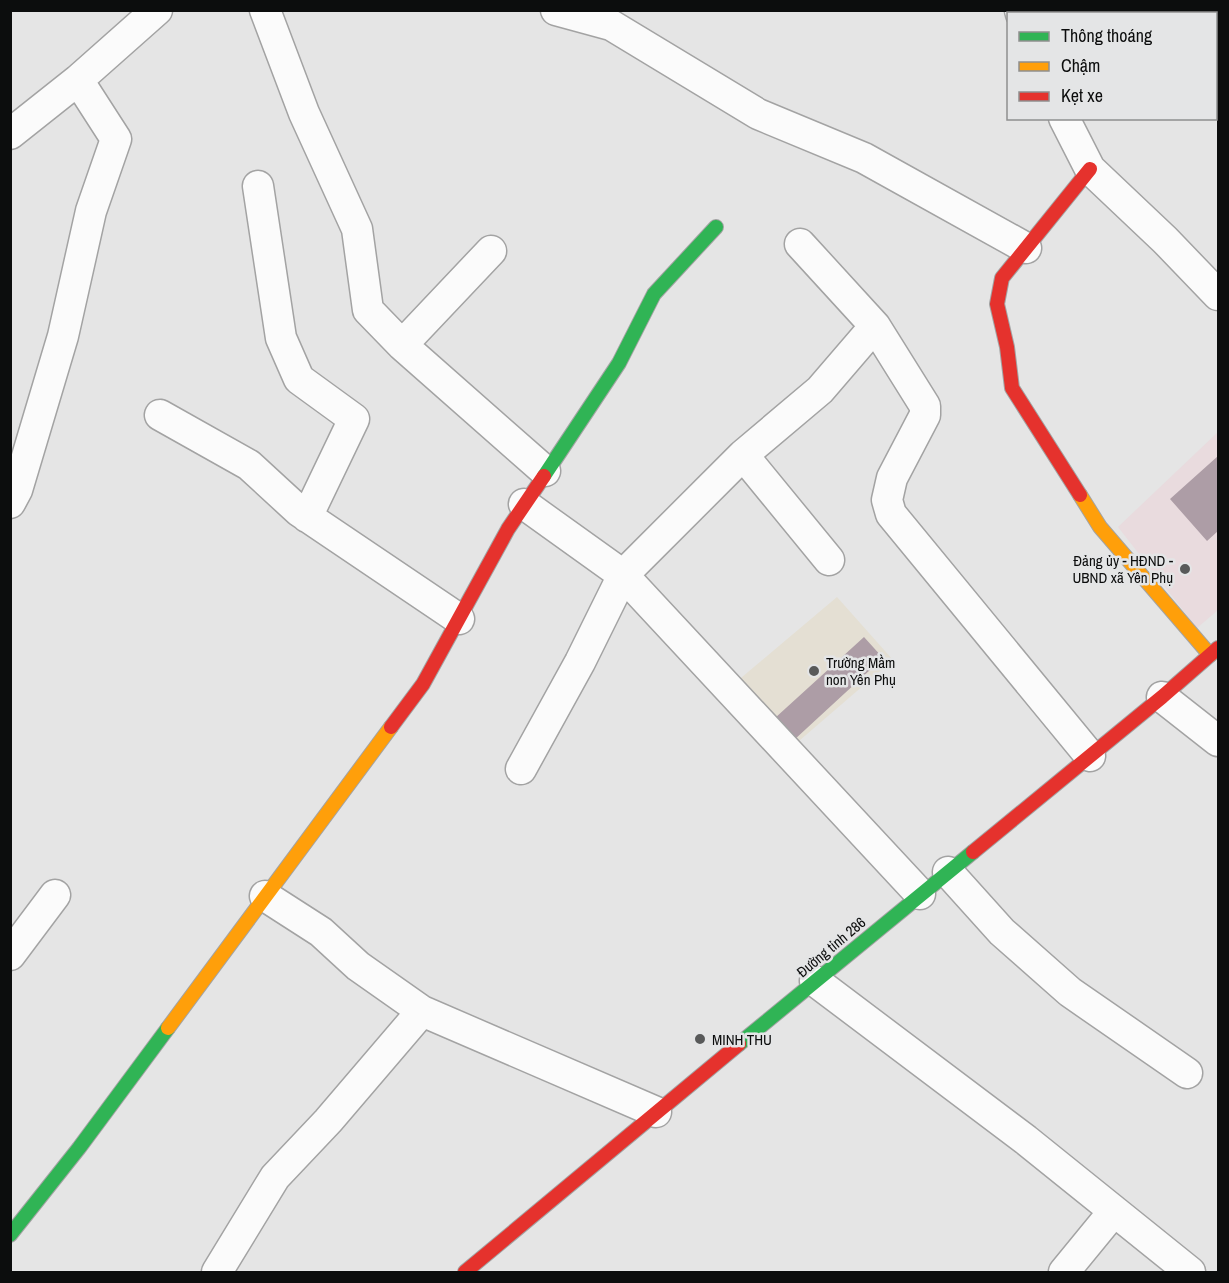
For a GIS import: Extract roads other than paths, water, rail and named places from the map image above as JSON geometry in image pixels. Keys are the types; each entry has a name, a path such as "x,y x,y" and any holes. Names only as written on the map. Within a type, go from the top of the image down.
{"street":[{"path":"10,134 78,80 157,10"},
{"path":"265,10 304,113 357,229 368,310 402,345 545,471"},
{"path":"556,10 611,25 758,114 864,158 1026,248"},
{"path":"10,503 17,490 63,336 91,211 116,139 78,80"},
{"path":"1065,120 1090,169 1218,295"},
{"path":"1090,169 1002,278 997,304 1007,347 1012,388 1100,527 1214,651"},
{"path":"258,186 281,338 299,379 354,419 308,517"},
{"path":"10,1235 79,1148 423,684 508,529 619,363 654,294 716,227"},
{"path":"800,244 874,326 926,406 925,416 892,478 886,500 891,514 1090,756"},
{"path":"402,345 491,251"},
{"path":"521,769 580,662 623,576 743,455 820,390 874,326"},
{"path":"160,415 249,465 288,502 308,517 459,619"},
{"path":"743,455 829,560"},
{"path":"524,504 623,576 920,894"},
{"name":"Đường tỉnh 286","path":"465,1272 920,894 1162,697 1214,651"},
{"path":"1162,697 1218,741"},
{"path":"948,872 1002,932 1070,992 1187,1073"},
{"path":"10,955 55,896"},
{"path":"265,896 321,932 358,966 422,1011 656,1112"},
{"path":"816,981 1026,1140 1190,1272"},
{"path":"217,1272 275,1177 328,1121 422,1011"},
{"path":"1064,1272 1114,1211"}],"place":[{"name":"Đảng ủy - HĐND - UBND xã Yên Phụ","path":"1185,569"},
{"name":"Trường Mầm non Yên Phụ","path":"814,671"},
{"name":"MINH THU","path":"700,1039"}]}
